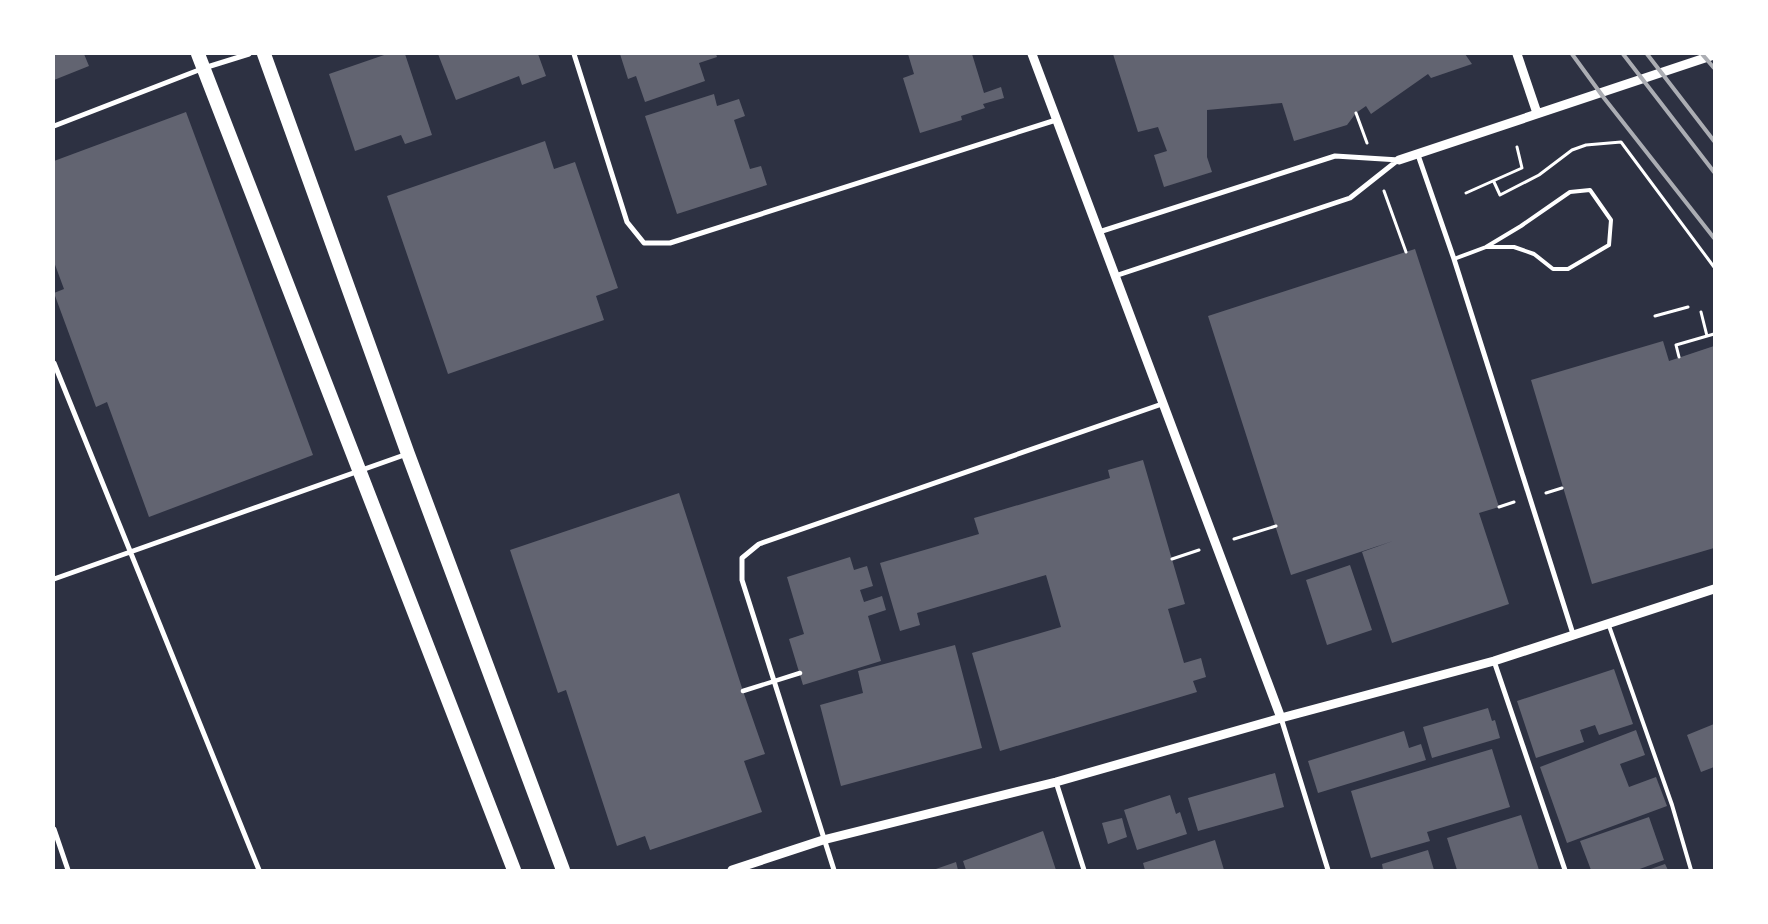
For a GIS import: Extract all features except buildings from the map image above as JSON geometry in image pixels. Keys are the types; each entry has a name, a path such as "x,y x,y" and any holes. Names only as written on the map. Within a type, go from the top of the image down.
{"highway":[{"path":"198,54 514,870"},
{"path":"264,54 408,454 563,870"}],"street":[{"path":"54,126 204,68 249,54"},
{"path":"574,54 627,222 644,243 670,243 1056,120"},
{"path":"1032,54 1281,718 1328,870"},
{"path":"1516,54 1537,113"},
{"path":"1099,232 1335,156 1399,160 1418,155 1537,113 1714,56"},
{"path":"1418,155 1454,259 1573,634"},
{"path":"1115,276 1350,198 1399,160"},
{"path":"54,363 259,870"},
{"path":"834,870 742,580 742,558 759,544 1162,404"},
{"path":"54,579 408,454"},
{"path":"732,870 823,840 1056,782 1281,718 1494,661 1714,589"},
{"path":"1494,661 1565,870"},
{"path":"743,691 800,673"},
{"path":"1056,782 1084,870"},
{"path":"54,829 68,870"}],"lane":[{"path":"1454,259 1486,247 1521,226 1570,192 1590,190 1612,220 1609,245 1568,269 1553,269 1534,254 1514,247 1486,247"},
{"path":"1608,623 1672,805 1691,870"}],"path":[{"path":"1494,182 1500,195 1539,175 1572,150 1586,145 1621,142 1714,267"},
{"path":"1466,193 1522,168 1518,146"},
{"path":"1655,316 1688,307"},
{"path":"1701,312 1707,336"},
{"path":"1679,357 1676,345 1714,334"}],"railway":[{"path":"1572,54 1604,98 1714,238"},
{"path":"1623,54 1714,172"},
{"path":"1647,54 1714,141"},
{"path":"1702,54 1714,68"}]}
